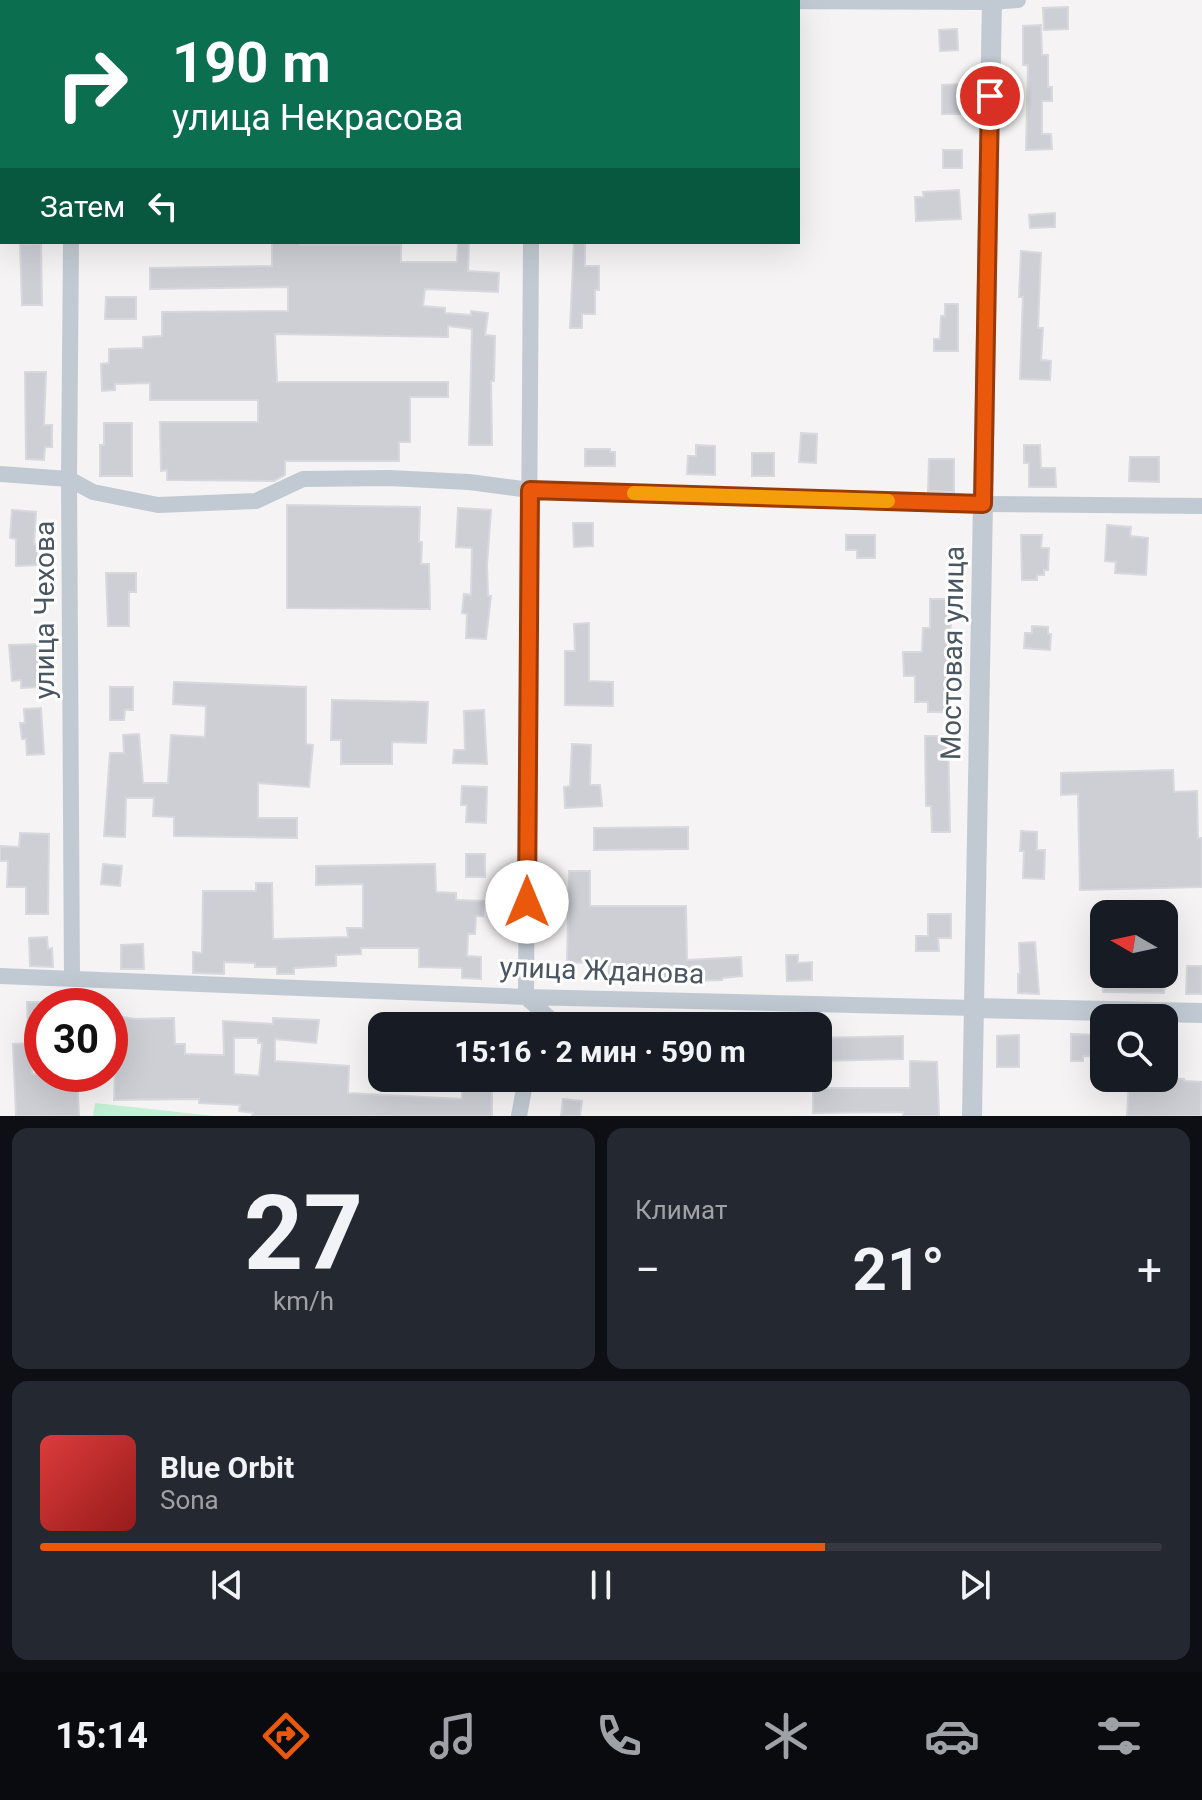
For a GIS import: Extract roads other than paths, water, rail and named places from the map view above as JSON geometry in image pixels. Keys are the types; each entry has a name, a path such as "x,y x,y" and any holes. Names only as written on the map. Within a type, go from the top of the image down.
{"street":[{"path":"800,1 1018,0"},
{"name":"Мостовая улица","path":"972,1116 992,1"},
{"name":"улица Чехова","path":"71,244 72,978"},
{"path":"531,244 526,997 542,1012"},
{"path":"0,474 69,479 93,492 158,505 256,501 303,479 402,478 530,490 983,504 1202,506"},
{"name":"улица Жданова","path":"0,976 526,997 1202,1013"},
{"path":"519,1116 523,1092"}]}
